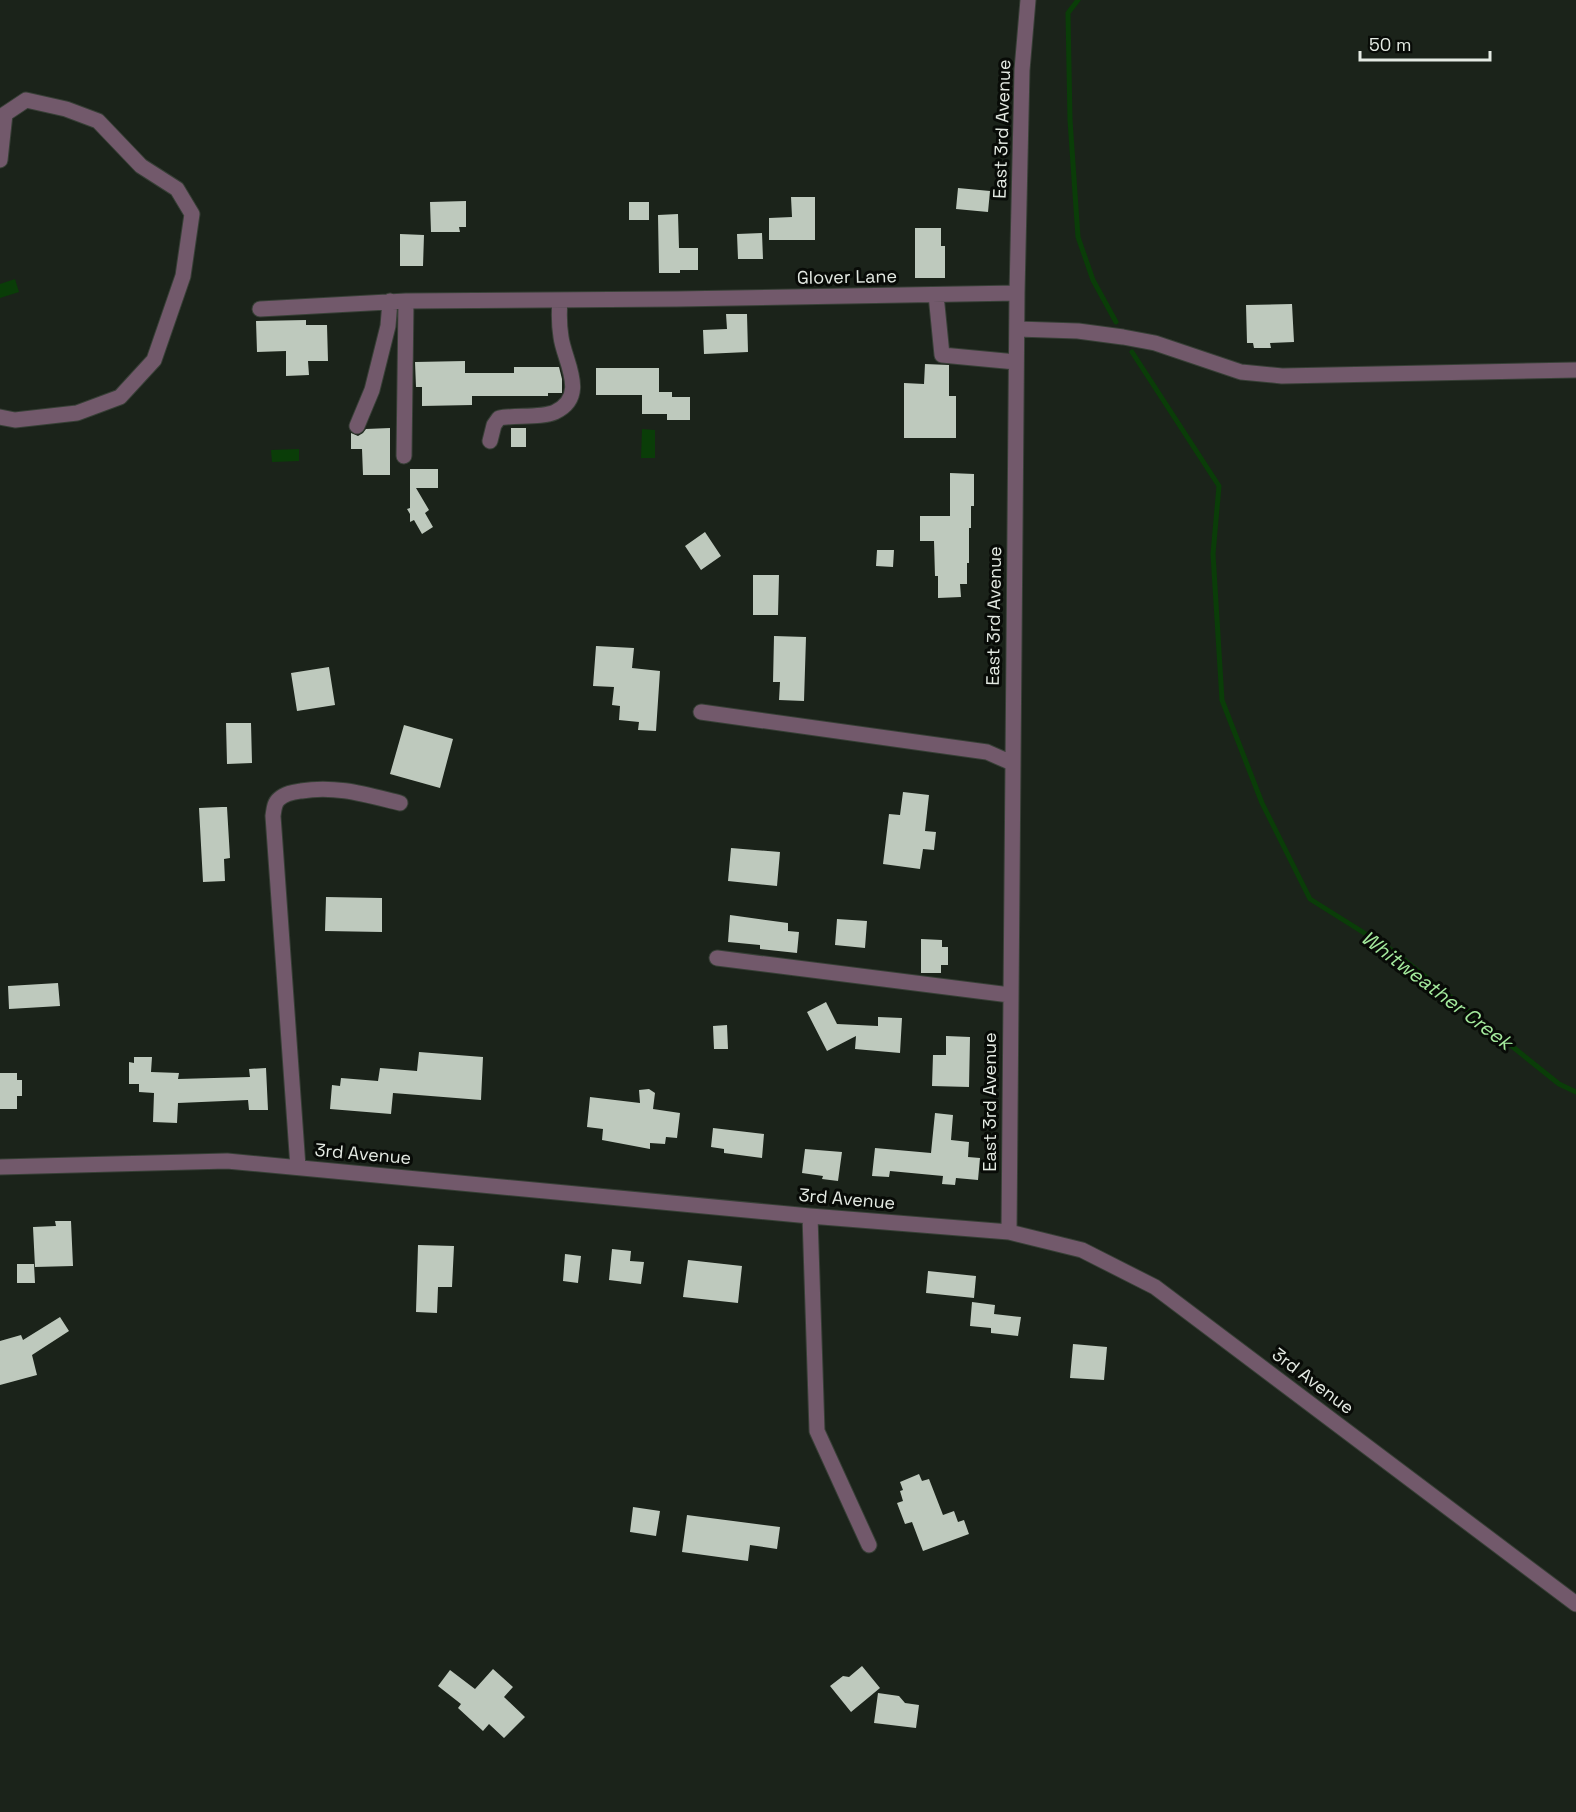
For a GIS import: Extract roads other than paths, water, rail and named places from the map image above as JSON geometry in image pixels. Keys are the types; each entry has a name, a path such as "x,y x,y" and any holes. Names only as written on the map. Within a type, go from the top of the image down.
{"street":[{"name":"East 3rd Avenue","path":"1009,1232 1017,293 1022,70 1028,0"},
{"path":"0,160 5,114 26,100 66,109 98,121 141,166 177,189 192,214 183,276 154,360 120,397 77,413 15,420 0,417"},
{"name":"Glover Lane","path":"260,309 390,301 1017,293"},
{"path":"936,295 942,355 1016,362"},
{"path":"490,441 494,424 499,418 554,413 565,405 571,395 570,365 561,340 560,300"},
{"path":"357,426 372,390 388,326 390,301"},
{"path":"404,456 406,301"},
{"path":"1017,329 1077,331 1123,337 1155,343 1241,372 1282,376 1576,370"},
{"path":"701,712 987,752 1012,763"},
{"path":"298,1167 274,806 280,798 287,794 320,788 344,790 400,803"},
{"path":"717,958 1010,995"},
{"name":"3rd Avenue","path":"0,1167 227,1161 810,1216 1009,1232 1082,1250 1155,1287 1576,1604"},
{"path":"810,1216 817,1431 869,1545"}],"waterway":[{"path":"1078,0 1068,13 1070,120 1078,237 1093,280 1116,322"},
{"name":"Whitweather Creek","path":"1132,352 1219,486 1213,554 1222,700 1262,803 1310,899 1393,951 1559,1084 1576,1092"}]}
